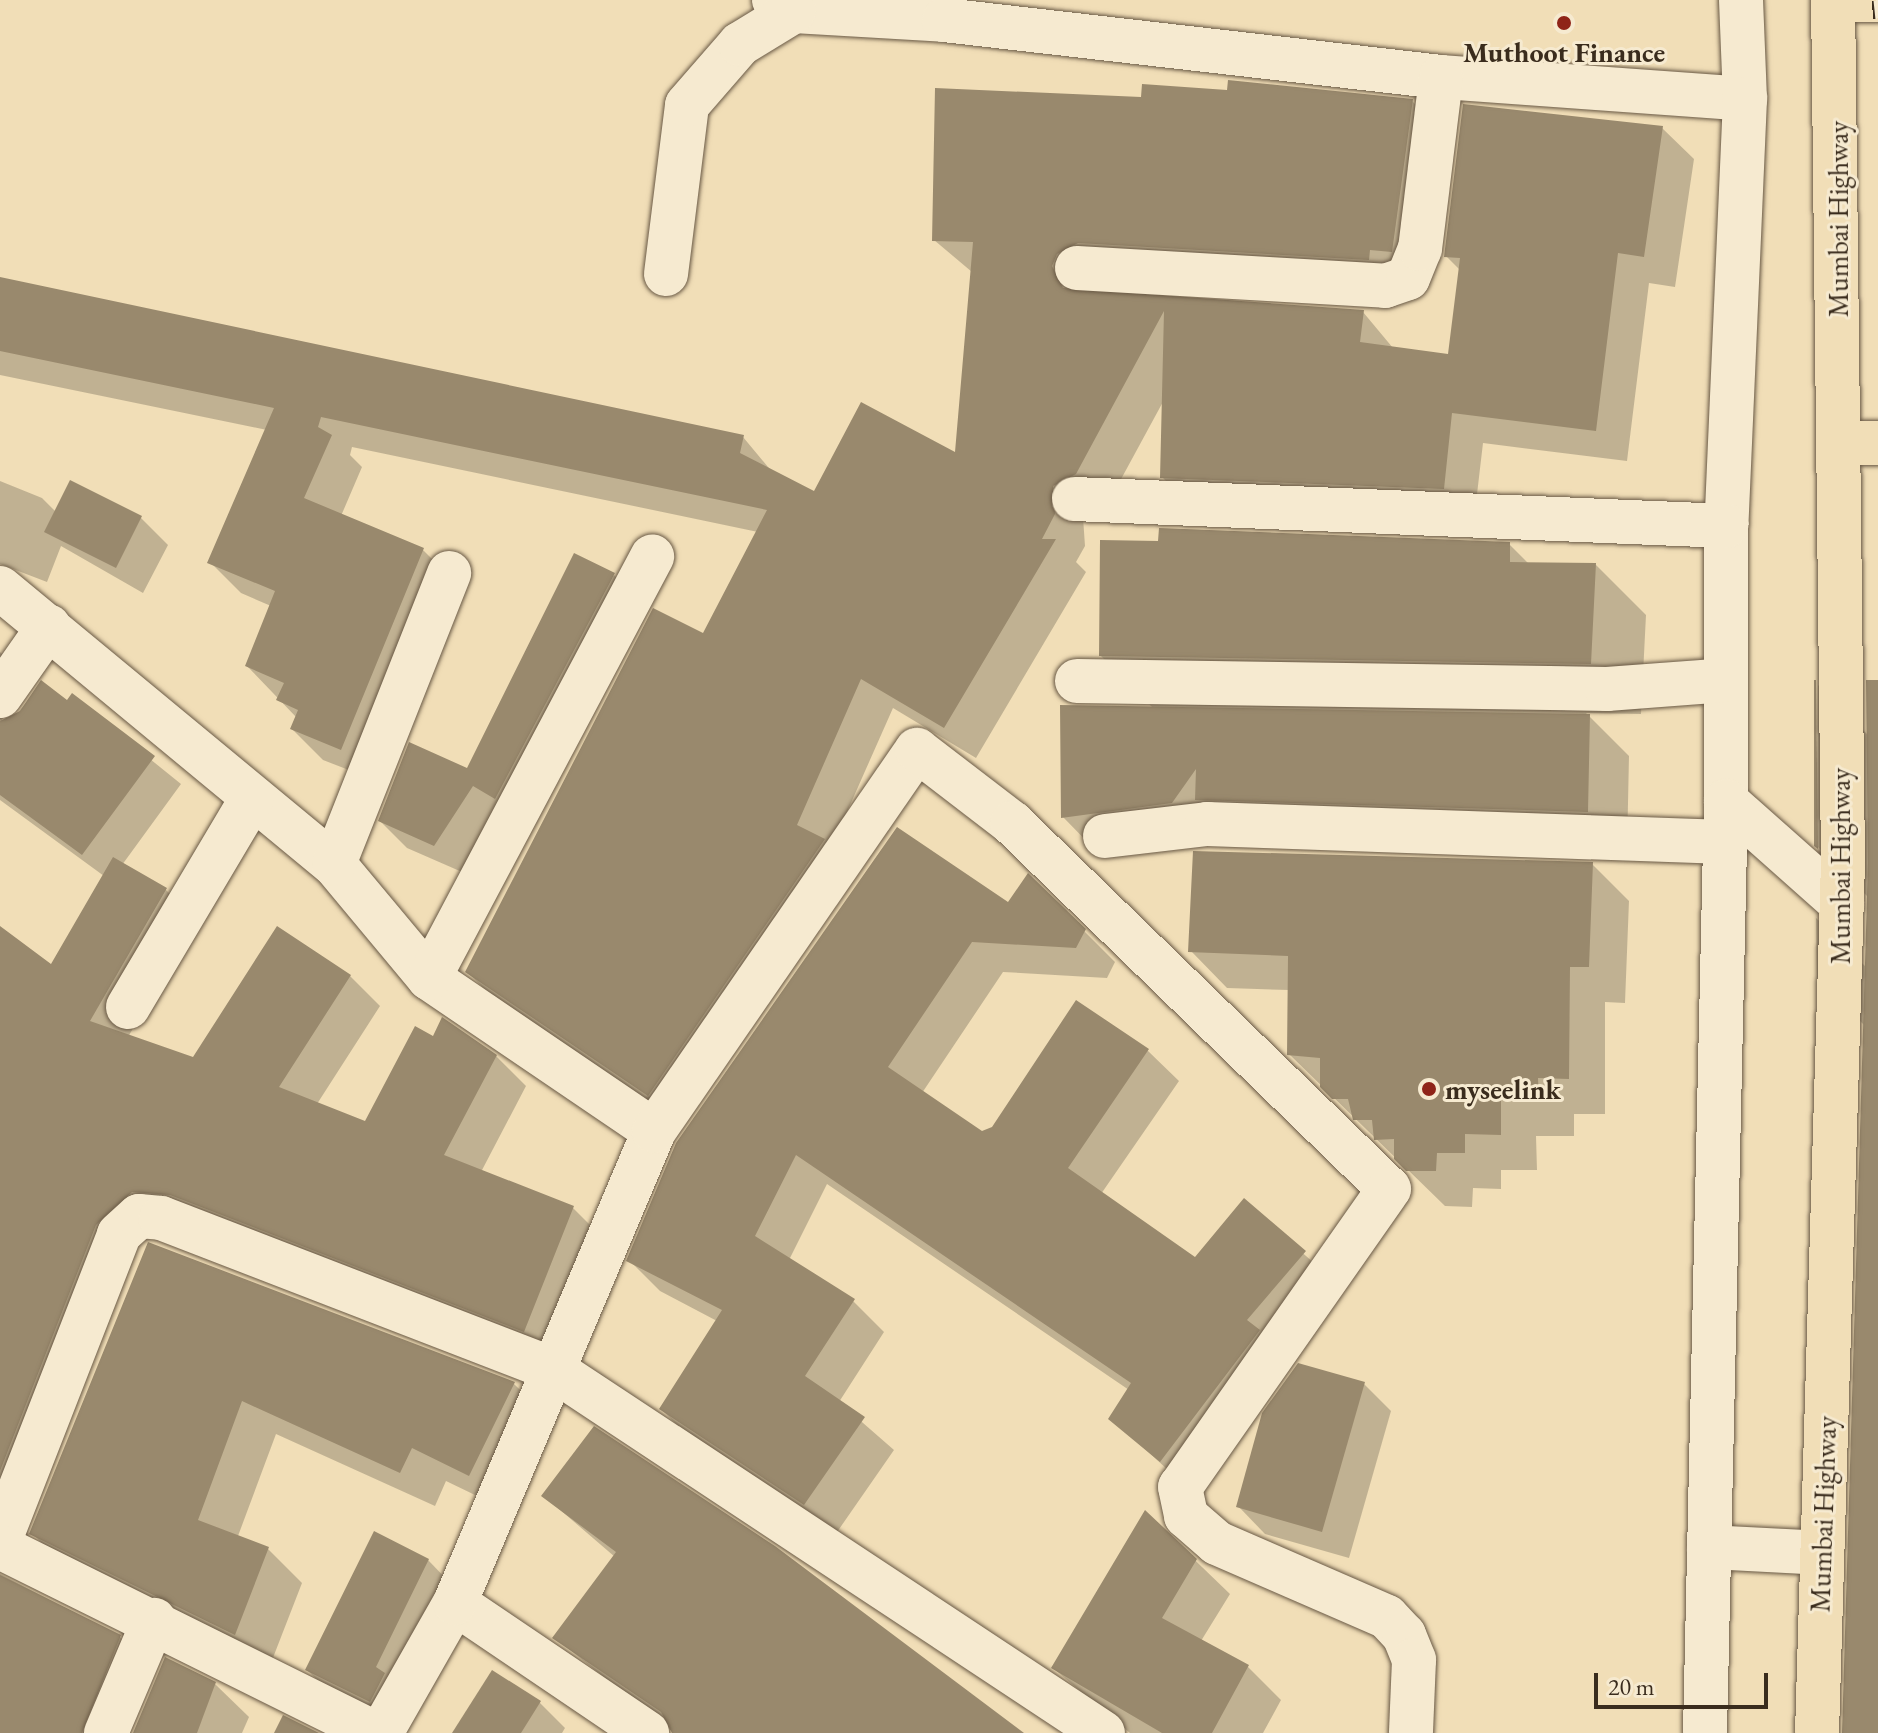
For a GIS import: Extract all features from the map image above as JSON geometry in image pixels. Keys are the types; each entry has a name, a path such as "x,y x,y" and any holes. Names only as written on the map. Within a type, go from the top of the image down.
{"highway":[{"path":"1833,0 1878,0"},
{"name":"Mumbai Highway","path":"1817,1733 1859,443 1833,0"}],"street":[{"path":"1705,1733 1726,822 1726,526 1745,99 1741,0"},
{"path":"666,274 687,105 740,44 784,6 944,20 1441,77 1745,99"},
{"path":"1077,268 1385,286 1408,278 1420,249 1441,77"},
{"path":"1074,499 1726,526"},
{"path":"429,978 652,556"},
{"path":"334,864 449,573"},
{"path":"0,588 334,864 429,978 654,1131"},
{"path":"0,696 49,626"},
{"path":"1077,681 1607,689 1726,680"},
{"path":"0,1547 154,1620 378,1733 455,1603 654,1131 917,750 1012,823 1389,1189 1180,1487 1186,1516 1217,1543 1387,1617 1404,1635 1414,1660 1411,1733"},
{"path":"128,1007 252,798"},
{"path":"1105,836 1207,824 1726,822 1842,904"},
{"path":"0,1540 119,1234 139,1216 161,1218 554,1370 1103,1733"},
{"path":"1709,1547 1822,1553"},
{"path":"455,1603 647,1733"},
{"path":"106,1733 154,1620"}],"building":[{"path":"1228,80 1413,99 1392,252 1370,250 1369,260 1078,243 1057,254 1052,266 1063,288 1364,310 1360,342 1448,354 1460,258 1444,257 1463,104 1663,126 1644,257 1618,253 1596,431 1452,413 1444,489 1160,478 1164,311 1076,474 1053,486 1055,514 1042,539 1056,539 944,728 861,679 797,825 825,839 648,1096 465,972 653,608 703,633 767,510 321,417 318,427 332,435 304,498 424,548 341,750 290,729 298,710 276,700 284,683 245,666 275,591 207,563 274,408 0,351 0,277 744,435 740,453 814,491 861,402 955,452 973,242 932,241 935,88 1141,97 1142,84 1227,90"},
{"path":"70,480 142,516 116,568 44,532"},
{"path":"1159,528 1510,542 1510,562 1596,563 1591,664 1099,656 1100,540 1158,541"},
{"path":"574,553 615,573 495,799 473,786 434,846 378,821 409,742 467,768"},
{"path":"41,680 67,700 72,693 155,756 82,855 0,795 0,721 20,711"},
{"path":"1816,680 1818,849 1814,846"},
{"path":"1866,680 1878,680 1878,1733 1842,1733 1868,863"},
{"path":"1060,705 1590,714 1588,812 1195,800 1196,769 1172,803 1061,818"},
{"path":"897,827 1008,902 1028,873 1086,929 1076,948 972,942 888,1067 982,1131 992,1127 1076,1000 1149,1049 1068,1168 1195,1257 1244,1198 1306,1251 1247,1320 1260,1330 1160,1462 1108,1419 1131,1383 796,1155 755,1236 855,1299 805,1376 865,1417 804,1505 659,1409 722,1310 626,1261 676,1143"},
{"path":"1193,851 1593,862 1589,967 1570,967 1569,1079 1538,1078 1539,1101 1501,1100 1501,1135 1465,1134 1465,1153 1437,1153 1436,1171 1406,1171 1394,1159 1394,1139 1374,1140 1372,1120 1353,1120 1348,1099 1332,1099 1320,1087 1320,1058 1287,1055 1288,956 1188,952"},
{"path":"113,857 167,888 90,1021 193,1057 277,926 351,975 279,1087 365,1121 415,1026 433,1036 442,1017 497,1055 444,1155 574,1206 524,1332 170,1195 132,1192 96,1225 0,1471 0,926 51,964"},
{"path":"148,1242 515,1382 469,1476 412,1448 400,1473 242,1401 198,1520 269,1547 235,1635 29,1534"},
{"path":"1298,1363 1365,1382 1322,1532 1236,1507 1262,1413"},
{"path":"594,1426 775,1546 1024,1733 672,1733 661,1712 552,1638 616,1552 541,1496"},
{"path":"1145,1510 1197,1559 1162,1618 1249,1665 1212,1733 1162,1733 1051,1668"},
{"path":"374,1531 429,1559 376,1667 385,1673 370,1702 305,1670"},
{"path":"0,1575 121,1635 82,1733 0,1733"},
{"path":"165,1657 216,1682 197,1733 133,1733"},
{"path":"492,1670 541,1701 521,1733 452,1733"},
{"path":"283,1715 319,1733 274,1733"}],"railway":[{"path":"1876,0 1878,18"}],"place":[{"name":"Muthoot Finance","path":"1564,23"},
{"name":"myseelink","path":"1429,1089"}]}
